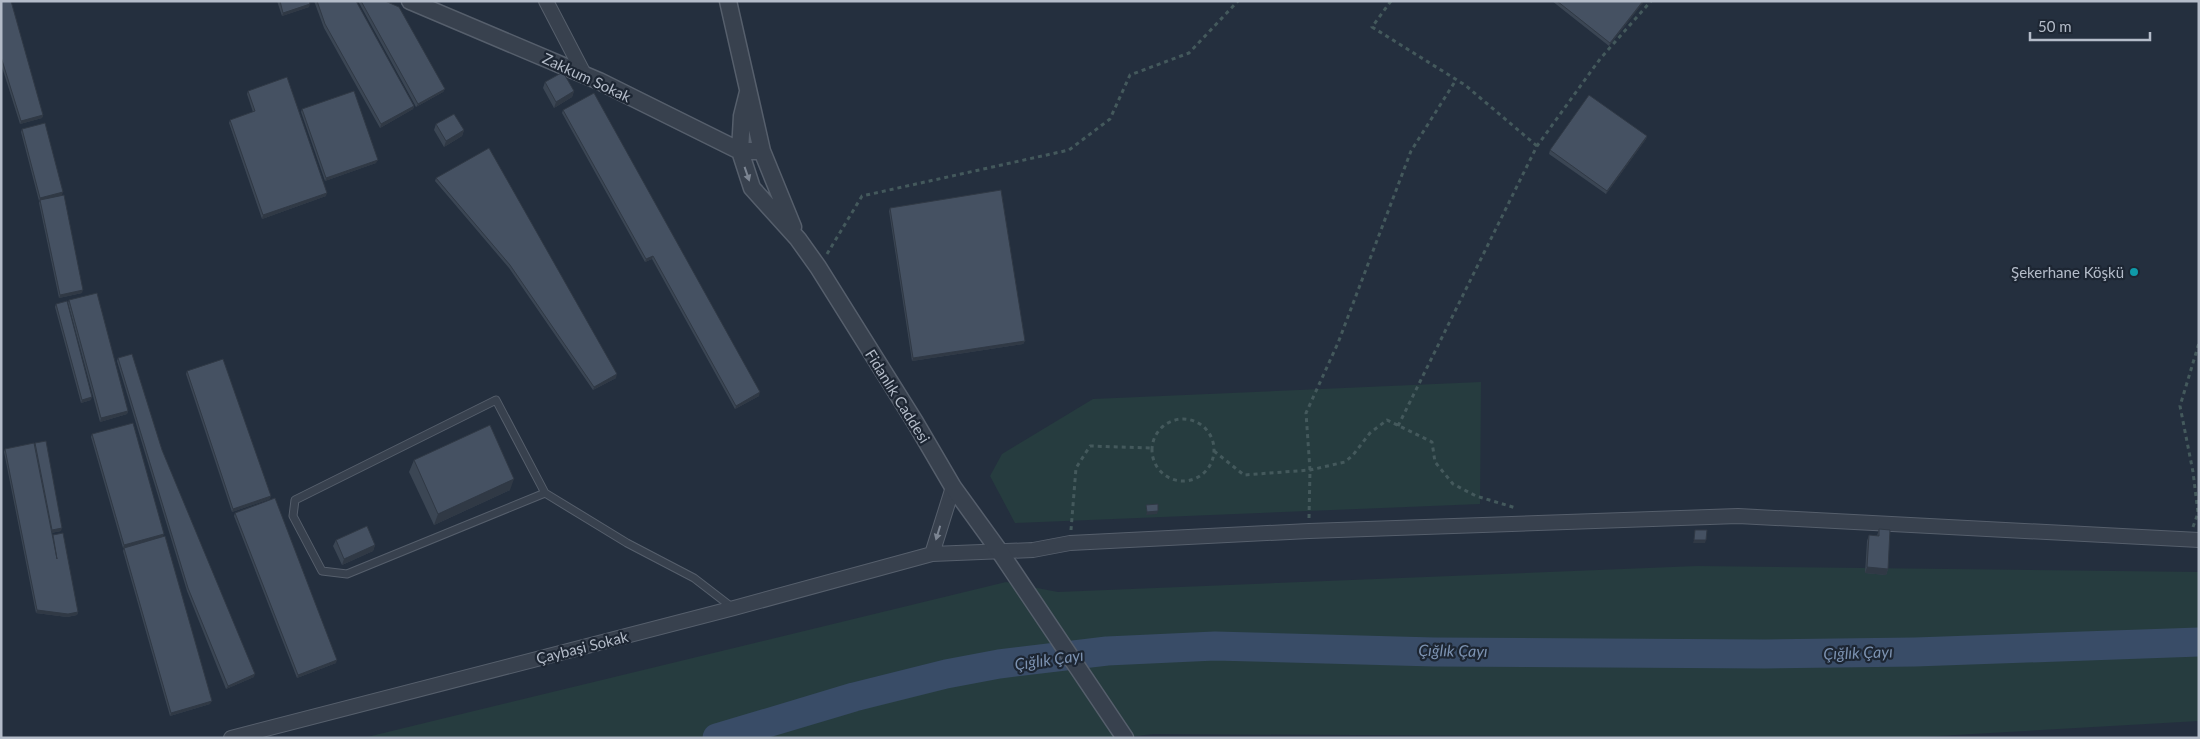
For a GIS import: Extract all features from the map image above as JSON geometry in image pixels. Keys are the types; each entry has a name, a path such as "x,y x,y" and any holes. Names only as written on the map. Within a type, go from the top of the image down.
{"street":[{"name":"Zakkum Sokak","path":"410,1 584,74 740,151 762,151"},
{"path":"546,1 584,74"},
{"name":"Fidanlık Caddesi","path":"728,1 762,151 798,239"},
{"name":"Fidanlık Caddesi","path":"748,92 742,116 740,151 752,188 798,239 818,267 910,414 953,487 1000,552 1125,738"},
{"path":"932,554 953,487"},
{"name":"Çaybaşi Sokak","path":"231,738 734,608 932,554 1033,550 1070,544 1309,531 1738,516 2194,540"}],"lane":[{"path":"546,493 347,574 322,571 293,516 295,500 496,400 546,493 627,543 694,578 734,608"}],"path":[{"path":"818,267 862,196 1069,150 1110,119 1130,75 1189,53 1238,1"},
{"path":"1391,1 1372,27 1456,80 1537,146"},
{"path":"1398,426 1537,146 1600,59 1651,1"},
{"path":"1309,531 1310,470 1306,413 1338,343 1411,151 1456,80"},
{"path":"2194,540 2198,514 2193,472 2180,406 2199,343"},
{"path":"1179,419 1190,420 1204,427 1212,440 1214,451 1208,469 1200,476 1191,480 1181,481 1172,480 1156,467 1152,448 1154,438 1160,429 1169,422 1179,419"},
{"path":"1214,451 1244,475 1310,470 1345,462 1353,456 1370,433 1388,420 1432,442 1435,462 1453,484 1476,496 1519,510"},
{"path":"1070,544 1076,468 1090,446 1152,448"}],"green space":[{"path":"1481,382 1480,504 1015,523 990,476 1002,454 1093,399"},
{"path":"1697,566 2199,572 2199,721 1904,738 1154,734 1118,738 363,738 1006,582 1058,592"}],"building":[{"path":"1,1 11,1 43,115 21,121 1,57"},
{"path":"280,1 309,1 310,4 283,13"},
{"path":"317,1 356,1 414,106 381,124 325,24"},
{"path":"361,1 385,1 399,7 445,89 418,104"},
{"path":"1557,1 1643,1 1610,43"},
{"path":"563,72 574,91 556,102 545,82"},
{"path":"287,77 327,193 263,215 230,120 255,111 248,91"},
{"path":"354,91 378,160 326,178 302,109"},
{"path":"594,93 760,392 736,406 653,256 646,259 563,110"},
{"path":"1589,95 1647,136 1607,191 1550,150"},
{"path":"454,114 464,130 446,141 436,124"},
{"path":"45,123 63,192 40,198 22,129"},
{"path":"489,148 617,374 594,387 510,265 436,178"},
{"path":"1001,190 1025,341 913,358 890,208"},
{"path":"64,195 83,290 60,295 40,200"},
{"path":"97,293 128,411 101,418 69,300"},
{"path":"67,301 92,397 82,400 56,304"},
{"path":"132,354 162,450 255,674 228,686 188,588 118,358"},
{"path":"223,359 271,496 233,509 187,371"},
{"path":"133,423 164,534 124,545 92,434"},
{"path":"490,425 514,479 438,514 414,460"},
{"path":"46,441 62,528 52,530 35,443"},
{"path":"34,443 57,559 53,535 63,533 78,612 68,614 37,610 5,449"},
{"path":"275,498 337,660 298,675 235,513"},
{"path":"1158,504 1158,511 1147,512 1146,505"},
{"path":"367,526 375,545 344,559 336,540"},
{"path":"1879,529 1890,530 1888,569 1867,567 1869,535 1879,536"},
{"path":"1695,530 1707,530 1706,540 1694,540"},
{"path":"165,536 212,701 171,713 124,548"}],"waterway":[{"name":"Çığlık Çayı","path":"717,738 854,697 946,674 999,664 1107,651 1215,646 1434,652 1765,654 1915,652 2199,642"}],"place":[{"name":"Şekerhane Köşkü","path":"2134,272"}]}
